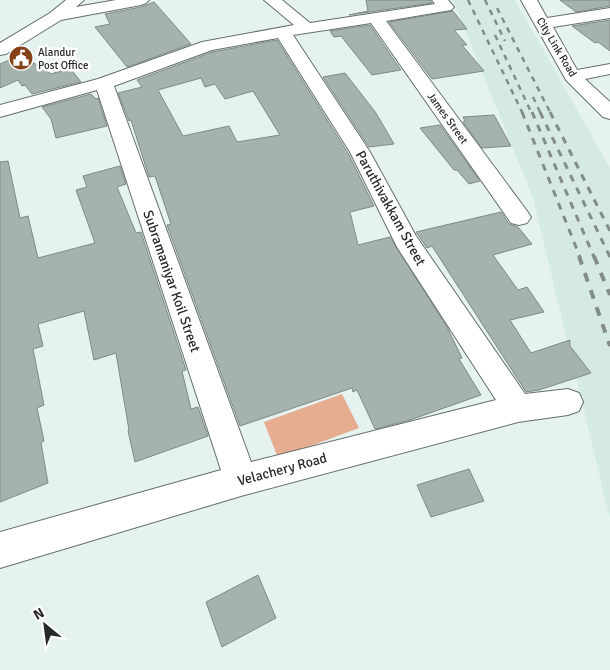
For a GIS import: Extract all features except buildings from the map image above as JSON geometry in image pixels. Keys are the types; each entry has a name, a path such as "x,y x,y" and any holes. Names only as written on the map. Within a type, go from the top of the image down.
{"street":[{"path":"0,50 56,16 76,0"},
{"path":"56,16 140,0"},
{"path":"272,0 308,30"},
{"path":"0,111 104,83 208,46 284,32 308,30 446,7 440,0"},
{"name":"City Link Road","path":"528,0 572,76 608,110"},
{"path":"543,24 610,13"},
{"name":"James Street","path":"376,19 519,217"},
{"name":"Paruthivakkam Street","path":"284,32 360,152 406,241 518,408"},
{"path":"572,76 610,69"},
{"name":"Subramaniyar Koil Street","path":"104,83 241,480"},
{"name":"Velachery Road","path":"0,550 241,480 518,408 568,402"}],"shaded area":[{"path":"453,0 515,0 610,168 610,519 533,198"},
{"path":"342,394 359,428 278,458 264,422"}],"railway":[{"path":"468,0 523,114"},
{"path":"485,0 505,41"},
{"path":"497,8 551,114"},
{"path":"495,35 532,114"},
{"path":"533,97 541,114"},
{"path":"522,112 580,257"},
{"path":"532,112 594,257"},
{"path":"540,112 610,257"},
{"path":"550,112 610,231"},
{"path":"579,256 610,346"},
{"path":"594,256 610,295"}],"place":[{"name":"Alandur Post Office","path":"21,58"}]}
